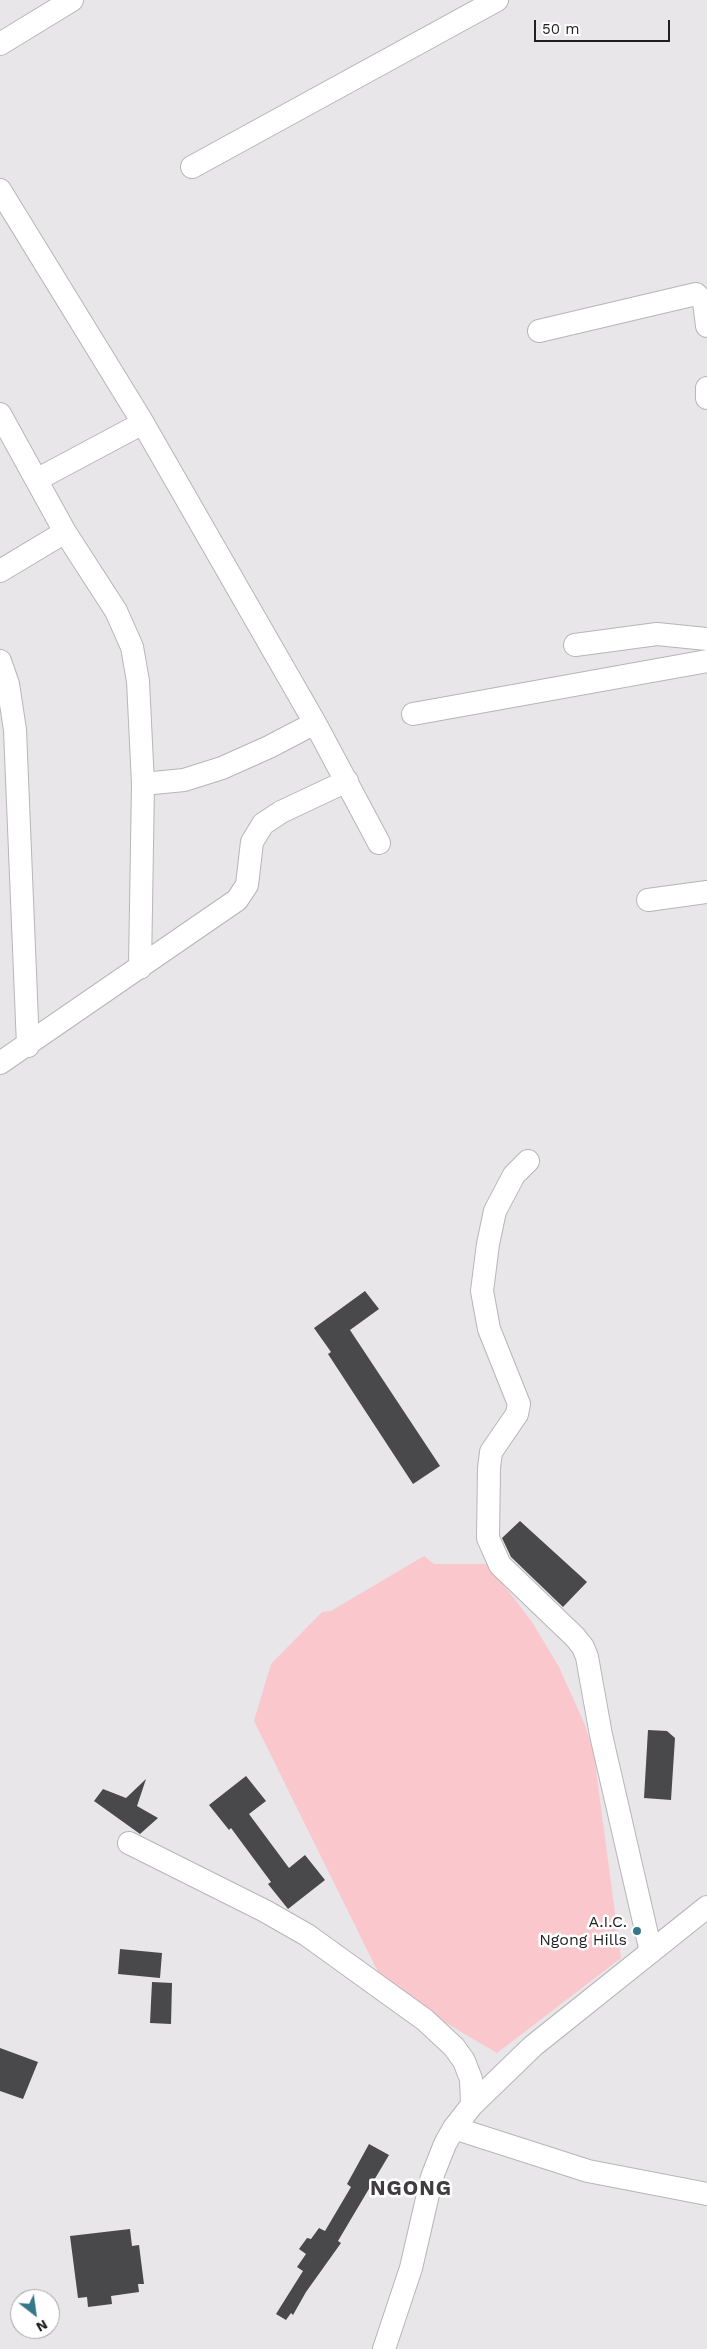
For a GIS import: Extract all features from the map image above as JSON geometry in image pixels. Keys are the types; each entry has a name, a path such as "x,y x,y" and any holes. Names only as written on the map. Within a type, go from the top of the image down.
{"street":[{"path":"0,44 72,0"},
{"path":"192,167 497,0"},
{"path":"0,190 143,423 347,781 379,842"},
{"path":"539,331 696,294 704,302 707,326"},
{"path":"707,388 707,398"},
{"path":"0,414 38,479 65,532 116,611 132,647 138,681 143,784 140,968"},
{"path":"38,479 143,423"},
{"path":"0,571 65,532"},
{"path":"575,645 657,634 686,635 707,639"},
{"path":"0,661 8,684 15,730 28,1046"},
{"path":"413,714 707,661"},
{"path":"143,784 184,780 222,768 269,747 314,723"},
{"path":"0,1063 28,1046 237,900 247,885 252,842 263,824 280,812 347,781"},
{"path":"648,900 707,892"},
{"path":"528,1161 514,1175 495,1211 488,1244 482,1291 489,1329 519,1404 517,1414 491,1452 488,1538 500,1565 574,1637 583,1647 588,1657 601,1735 651,1952"},
{"path":"129,1843 265,1911 307,1935 424,2020 454,2047 464,2061 471,2079 472,2106"},
{"path":"384,2349 411,2268 432,2177 445,2144 454,2128 472,2106 533,2046 707,1907"},
{"path":"454,2128 588,2170 707,2194"}],"shaded area":[{"path":"424,1556 434,1564 488,1564 532,1622 559,1667 585,1725 594,1755 621,1958 497,2053 424,2010 380,1976 254,1721 271,1664 322,1612 331,1611"}],"building":[{"path":"365,1291 379,1309 350,1330 440,1466 413,1484 328,1354 331,1352 314,1328"},
{"path":"520,1521 587,1582 563,1607 511,1557 502,1538"},
{"path":"648,1730 667,1731 675,1738 671,1800 644,1798"},
{"path":"246,1776 266,1801 249,1814 289,1868 305,1855 325,1880 288,1909 268,1884 271,1882 231,1828 229,1830 209,1805"},
{"path":"146,1779 137,1806 158,1818 140,1834 94,1801 103,1789 126,1798"},
{"path":"120,1949 162,1953 160,1978 118,1974"},
{"path":"152,1982 172,1983 171,2024 150,2023"},
{"path":"0,2048 38,2062 23,2099 0,2091"},
{"path":"369,2144 389,2155 338,2241 341,2243 306,2292 293,2315 291,2313 286,2320 276,2314 303,2271 297,2267 306,2254 299,2249 307,2238 311,2239 319,2228 325,2231 351,2187 347,2184"},
{"path":"130,2229 132,2246 139,2245 144,2284 138,2284 139,2292 111,2296 112,2304 88,2307 87,2297 78,2298 70,2236"}],"place":[{"name":"A.I.C. Ngong Hills","path":"637,1931"}],"district":[{"name":"NGONG","path":"411,2189"}]}
